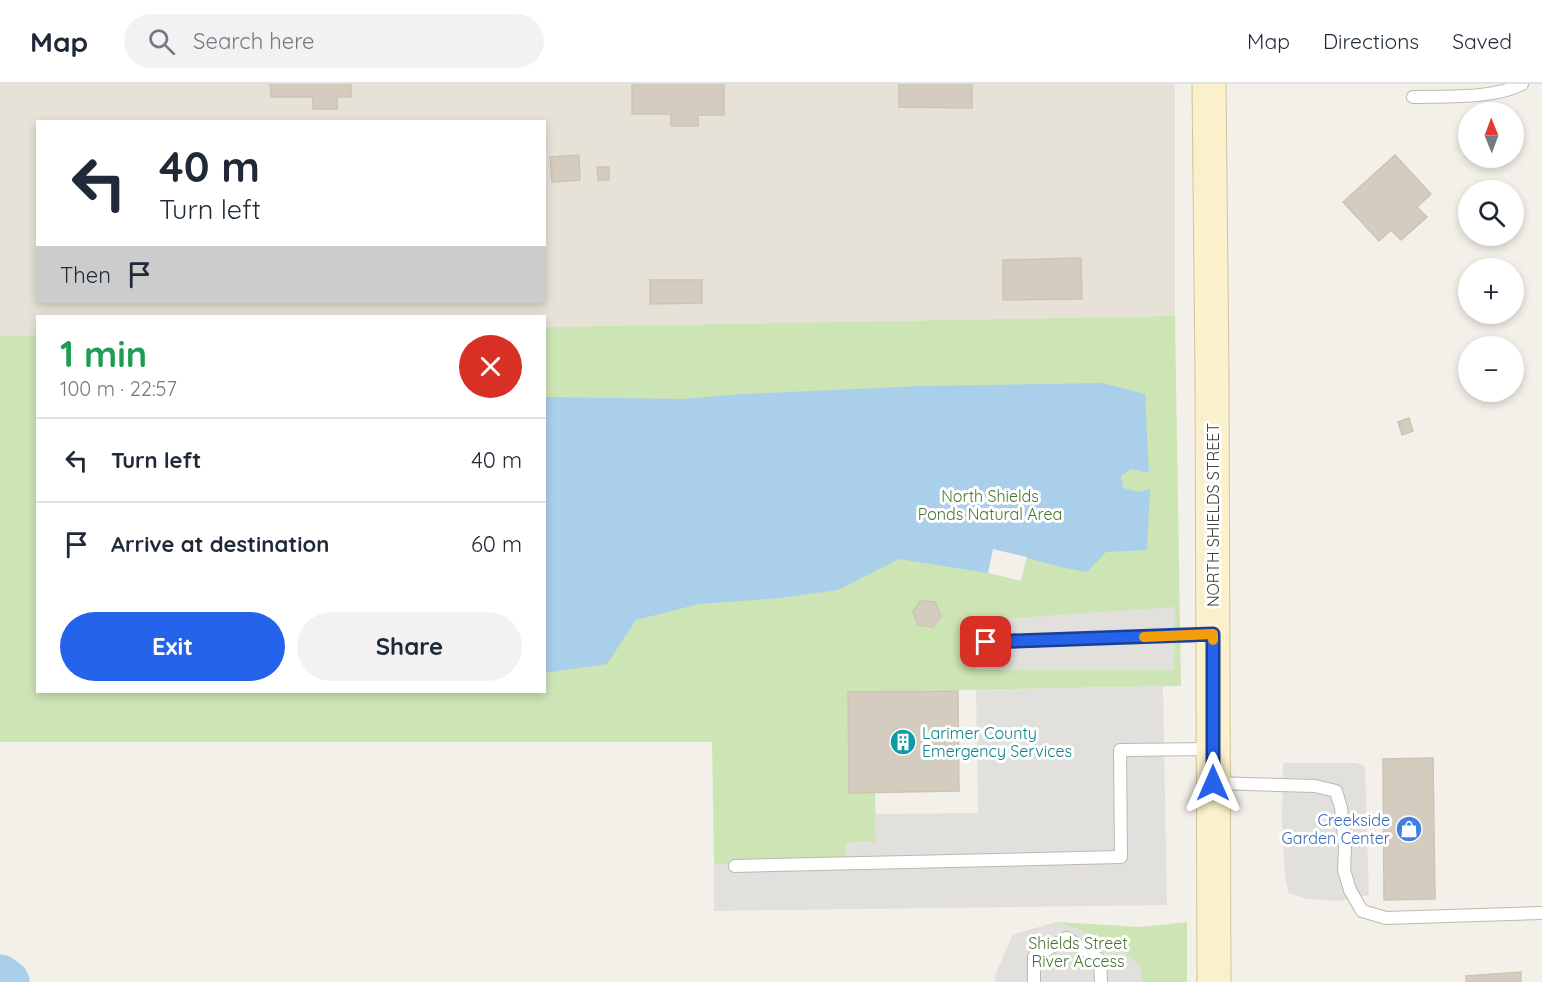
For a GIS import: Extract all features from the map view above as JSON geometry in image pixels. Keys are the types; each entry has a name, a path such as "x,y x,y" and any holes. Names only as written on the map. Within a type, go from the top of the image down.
{"main road":[{"name":"NORTH SHIELDS STREET","path":"1209,84 1214,982"}],"lane":[{"path":"1413,98 1495,93 1522,84"},
{"path":"986,642 1213,634"},
{"path":"735,866 1121,857 1120,750 1213,749"},
{"path":"1213,783 1315,786 1336,791 1341,808 1345,848 1344,870 1350,890 1362,911 1386,918 1542,914"},
{"path":"1034,982 1034,957 1067,938 1100,960 1101,982"}],"shaded area":[{"path":"0,84 1175,84 1175,316 546,327 546,315 36,315 36,336 0,336"},
{"path":"1175,607 1174,670 977,670 970,621"},
{"path":"1163,686 1167,905 714,911 714,864 845,862 845,843 876,842 875,814 978,813 976,690"},
{"path":"1283,763 1356,763 1365,766 1369,895 1338,901 1307,899 1289,893 1285,876 1282,823"},
{"name":"Shields Street River Access","path":"1057,922 1104,938 1141,965 1142,982 995,982 995,976 1013,935"}],"green space":[{"name":"North Shields Ponds Natural Area","path":"1175,316 1181,686 848,692 849,793 875,793 876,842 846,843 846,862 714,864 712,742 0,742 0,336 36,336 36,693 546,693 546,327"},
{"name":"Shields Street River Access","path":"1057,922 1140,927 1187,922 1187,982 995,982 995,976 1013,935"}],"water":[{"path":"1102,383 1145,394 1149,473 1131,469 1121,476 1123,488 1139,492 1150,489 1147,550 1106,552 1087,572 1027,558 1021,581 988,573 899,559 838,590 779,598 699,604 636,620 607,664 546,673 546,397 684,399 922,386"}],"pier":[{"path":"993,549 1027,557 1021,581 988,573"}],"building":[{"path":"270,84 351,84 351,97 337,97 337,109 313,109 313,97 271,97"},
{"path":"632,84 724,84 724,115 698,115 698,126 671,126 671,114 632,114"},
{"path":"899,84 972,84 972,108 899,107"},
{"path":"579,155 580,180 552,182 550,157"},
{"path":"1395,155 1431,194 1417,207 1427,217 1401,240 1391,230 1379,241 1343,202"},
{"path":"597,167 609,167 609,180 598,180"},
{"path":"1081,258 1082,299 1003,300 1003,260"},
{"path":"650,280 702,280 702,303 650,304"},
{"path":"1409,418 1413,431 1402,435 1398,422"},
{"path":"920,601 935,602 941,616 933,627 918,625 913,612"},
{"name":"Larimer County Emergency Services","path":"958,691 959,791 849,793 848,692"},
{"name":"Creekside Garden Center","path":"1433,758 1435,899 1384,900 1383,759"},
{"path":"1521,972 1521,982 1466,982 1466,976"}],"waterway":[{"path":"0,977 7,982"}],"slow traffic":[{"path":"1144,637 1213,634 1213,640"}],"place":[{"name":"Larimer County Emergency Services","path":"903,742"},
{"name":"Creekside Garden Center","path":"1409,829"}],"route":[{"path":"986,642 1213,634 1213,783"}]}
